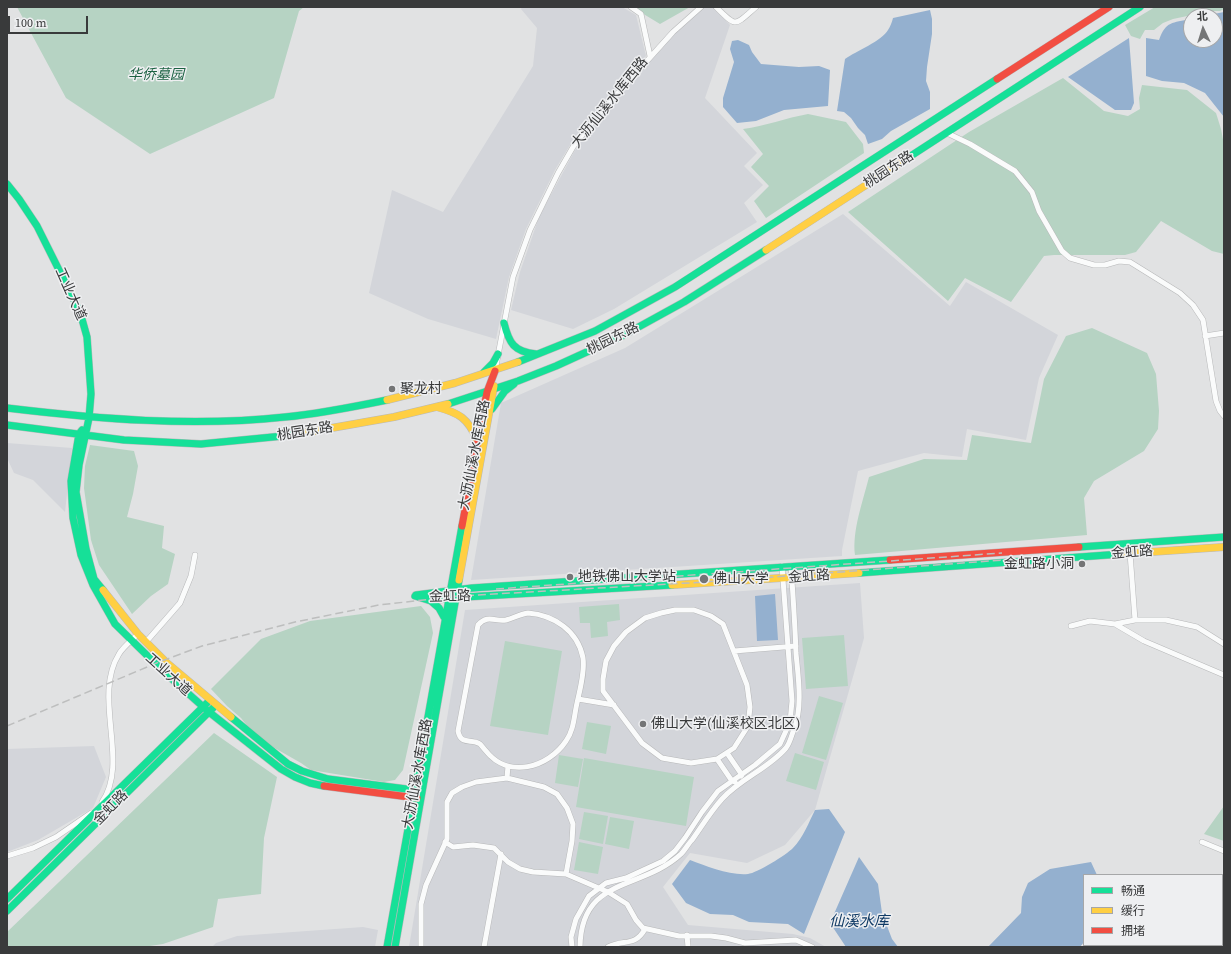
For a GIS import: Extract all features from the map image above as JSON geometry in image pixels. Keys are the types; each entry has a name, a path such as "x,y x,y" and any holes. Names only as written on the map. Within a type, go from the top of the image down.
{"street":[{"name":"大沥仙溪水库西路","path":"387,947 418,795 445,618 452,598 450,590 456,572 477,440 491,390 513,277 527,237 544,200 573,147 592,122 650,56 641,14 631,7"},
{"path":"650,56 673,32 701,7"},
{"path":"716,7 731,22 736,23 756,7"},
{"name":"桃园东路","path":"7,408 89,418 200,422 279,418 392,400 495,371 540,354 616,320 676,288 1109,7"},
{"name":"桃园东路","path":"7,425 124,440 208,443 283,436 394,417 437,407 518,381 570,360 624,335 684,302 1140,7"},
{"path":"948,132 1015,171 1032,192 1039,212 1062,251 1070,258 1094,265 1105,266 1118,261 1130,262 1180,293 1193,304 1203,320 1216,401 1224,416"},
{"name":"工业大道","path":"7,184 37,226 80,312 87,337 91,394 89,418 82,435 71,481 73,518 81,556 93,585 115,624 164,672 210,712 282,769 295,777 310,783 328,787 418,795"},
{"path":"504,323 506,334 510,343 517,350 526,353 540,354"},
{"path":"1206,336 1224,333"},
{"path":"476,376 486,371 498,354"},
{"path":"490,412 505,391 518,381"},
{"path":"396,947 418,795 452,598 458,589 456,572 490,412 491,390"},
{"path":"437,407 451,410 462,416 472,426 477,440"},
{"name":"工业大道","path":"82,435 76,492 86,549 94,579 138,634 167,663 210,700 277,756 302,772 328,779 418,795"},
{"name":"金虹路","path":"1224,537 458,589 415,596 431,601 452,598 792,578 1224,547"},
{"path":"1130,553 1135,620"},
{"path":"146,642 180,602 191,576 195,555"},
{"path":"572,947 571,937 576,919 589,896 606,883 626,878 662,861 675,851 718,791 742,775 780,744 790,722 792,701 782,566"},
{"path":"580,947 580,933 586,915 596,900 617,886 657,871 681,854 722,799 740,783 765,768 787,747 795,727 798,709 791,566"},
{"path":"456,572 466,584 472,588"},
{"path":"435,592 448,583 456,572"},
{"path":"431,601 442,610 445,618"},
{"path":"676,610 694,610 711,616 723,624 734,651 747,685 750,707 748,726 734,748 717,759 691,763 662,758 642,743 603,691 606,661 614,646 626,632 645,618 660,613 676,610"},
{"path":"521,614 537,614 551,618 571,632 578,643 583,658 583,674 578,699 571,732 566,741 546,760 536,765 522,768 502,764 491,758 479,744 463,740 459,736 458,731 478,625 486,619 505,620 521,614"},
{"path":"1071,626 1090,621 1115,624 1135,620 1166,620 1197,627 1224,644"},
{"path":"1115,624 1144,641 1224,675"},
{"path":"7,856 33,848 56,837 98,809 106,797 110,788 113,767 109,684 118,654 138,634"},
{"path":"734,651 796,646"},
{"path":"578,699 614,706"},
{"name":"金虹路","path":"7,899 210,700"},
{"name":"金虹路","path":"7,911 216,705"},
{"path":"726,753 742,775"},
{"path":"717,759 732,781 740,783"},
{"path":"507,778 508,766"},
{"path":"740,783 742,775"},
{"path":"421,947 421,904 426,885 446,840 447,802 452,793 462,787 476,782 507,778 544,786 557,794 567,808 573,824 572,841 566,874"},
{"path":"445,842 453,847 472,845 494,848 508,862 520,869 533,872 566,874 599,888 627,904 636,920 645,929 679,936 726,938 745,943 796,940 812,947"},
{"path":"1202,842 1224,851"},
{"path":"484,947 501,854"},
{"path":"608,947 616,943 630,942 638,939 645,929"},
{"path":"687,936 688,947"}],"shaded area":[{"path":"522,7 622,7 636,15 646,56 589,119 570,145 555,170 526,229 509,277 496,339 428,319 369,293 392,190 443,212 533,66 537,28 521,9"},
{"path":"704,7 713,7 730,25 705,98 757,153 744,166 763,185 744,203 757,222 614,309 573,329 511,310 520,272 539,217 574,152 593,124 674,34"},
{"path":"843,214 950,306 966,282 1058,335 1039,378 1026,440 967,429 962,457 924,453 858,471 842,556 471,580 501,403 625,348"},
{"path":"7,443 72,448 65,512 33,480 14,473 7,458"},
{"name":"佛山大学(仙溪校区北区)","path":"860,583 864,638 815,810 785,845 747,863 690,853 663,887 688,925 793,934 810,938 826,947 409,947 465,610"},
{"path":"94,746 106,777 93,808 38,840 7,852 7,749"},
{"path":"363,927 378,930 375,947 212,947 216,943 237,936"}],"green space":[{"name":"华侨墓园","path":"17,7 304,7 299,11 274,98 150,154 66,98"},
{"path":"632,7 690,7 660,24"},
{"path":"1155,7 1224,7 1223,10 1223,8 1183,8 1183,17 1163,23 1154,30 1145,30 1140,39 1131,36 1125,25"},
{"path":"1063,78 1104,111 1128,116 1140,109 1139,98 1142,85 1187,90 1216,113 1224,145 1224,254 1212,251 1161,221 1136,252 1125,255 1044,256 1011,302 965,278 948,301 848,212 969,132"},
{"path":"808,114 846,122 863,144 864,153 766,218 754,201 769,186 751,167 763,154 743,129"},
{"path":"1092,328 1147,353 1156,374 1159,411 1158,429 1144,451 1094,481 1084,498 1087,535 855,555 855,536 869,477 924,459 967,460 972,435 1031,443 1044,379 1066,336"},
{"path":"90,445 134,451 138,466 127,517 164,526 162,548 175,554 168,584 151,596 132,614 99,565 91,540 84,488 85,466"},
{"path":"619,604 620,620 607,622 608,636 591,638 590,623 580,623 579,607"},
{"path":"421,606 430,617 433,633 403,770 395,780 384,782 311,770 264,742 251,731 241,718 211,689 261,639 310,621"},
{"path":"844,635 848,686 806,689 802,638"},
{"path":"505,641 562,651 548,735 490,726"},
{"path":"819,696 843,703 826,760 802,753"},
{"path":"587,722 611,726 606,754 582,749"},
{"path":"214,733 277,777 264,838 261,894 218,899 213,927 163,944 143,947 7,947 7,932"},
{"path":"795,753 824,762 816,790 786,781"},
{"path":"559,755 583,759 578,787 555,783"},
{"path":"584,758 694,777 686,826 576,807"},
{"path":"1224,806 1224,841 1204,834"},
{"path":"584,812 608,816 603,844 579,839"},
{"path":"610,817 634,821 629,849 605,844"},
{"path":"579,842 603,847 598,874 574,870"}],"water":[{"path":"930,10 932,19 932,34 926,81 930,92 930,109 891,131 882,139 868,144 865,135 851,118 844,112 837,111 845,59 875,42 885,34 893,18"},
{"path":"1223,12 1224,117 1205,93 1184,83 1162,81 1146,76 1146,38 1159,40 1167,26 1183,20 1183,48 1223,48"},
{"path":"1129,38 1134,103 1131,110 1115,110 1068,77"},
{"path":"738,40 749,45 752,52 761,64 799,67 819,66 830,70 828,106 784,110 756,121 737,123 723,107 723,98 734,62 730,49 732,41"},
{"path":"775,594 778,640 757,641 755,596"},
{"path":"829,809 845,832 804,934 788,924 749,922 733,915 710,914 686,903 672,884 690,860 734,874 752,873 778,859 797,844 815,810"},
{"name":"仙溪水库","path":"859,857 878,884 882,913 892,939 898,947 846,947 830,923"},
{"path":"1091,862 1097,874 1083,874 1083,943 1080,947 988,947 1021,913 1022,897 1028,883 1050,869"}],"railway":[{"path":"496,589 1002,553"},
{"path":"7,726 159,662 202,646 295,622 379,605 459,596 705,582 1003,560"}],"traffic: fast":[{"path":"903,161 1140,7"},
{"path":"518,362 595,331 675,287 997,79"},
{"path":"7,184 37,226 80,312 87,337 91,394 89,418 79,465 76,492 86,549 94,579 103,590"},
{"path":"448,404 518,381 556,366 624,335 684,302 766,250"},
{"path":"504,323 508,336 518,349 536,354"},
{"path":"484,372 493,363 498,354"},
{"path":"492,409 505,391 514,384"},
{"path":"7,408 111,418 215,421 298,416 387,400"},
{"path":"7,425 124,440 201,444 303,433"},
{"path":"82,430 79,434 71,481 73,518 81,555 93,585 115,624 164,672 209,712 281,769 310,783 324,786"},
{"path":"387,947 462,526"},
{"path":"1079,547 1224,537"},
{"path":"859,573 1121,554"},
{"path":"416,595 472,588 890,560"},
{"path":"395,947 459,580"},
{"path":"415,596 431,601 448,598 672,585"},
{"path":"431,601 439,608 444,617"},
{"path":"7,899 207,703"},
{"path":"7,911 213,708"},
{"path":"231,717 288,764 302,771 328,779 422,791"}],"traffic: slow":[{"path":"766,250 903,161"},
{"path":"387,400 455,383 518,362"},
{"path":"459,580 494,386"},
{"path":"303,433 394,417 448,404"},
{"path":"437,407 457,414 466,421 477,440"},
{"path":"1121,554 1224,547"},
{"path":"672,585 859,573"},
{"path":"103,590 138,634 167,663 231,717"}],"traffic: jam":[{"path":"997,79 1109,7"},
{"path":"462,526 487,392 495,371"},
{"path":"890,560 1079,547"},
{"path":"324,786 417,798"}],"place":[{"name":"聚龙村","path":"392,389"},
{"name":"金虹路小洞","path":"1082,564"},
{"name":"地铁佛山大学站","path":"570,577"},
{"name":"佛山大学","path":"704,579"},
{"name":"佛山大学(仙溪校区北区)","path":"643,724"}]}
